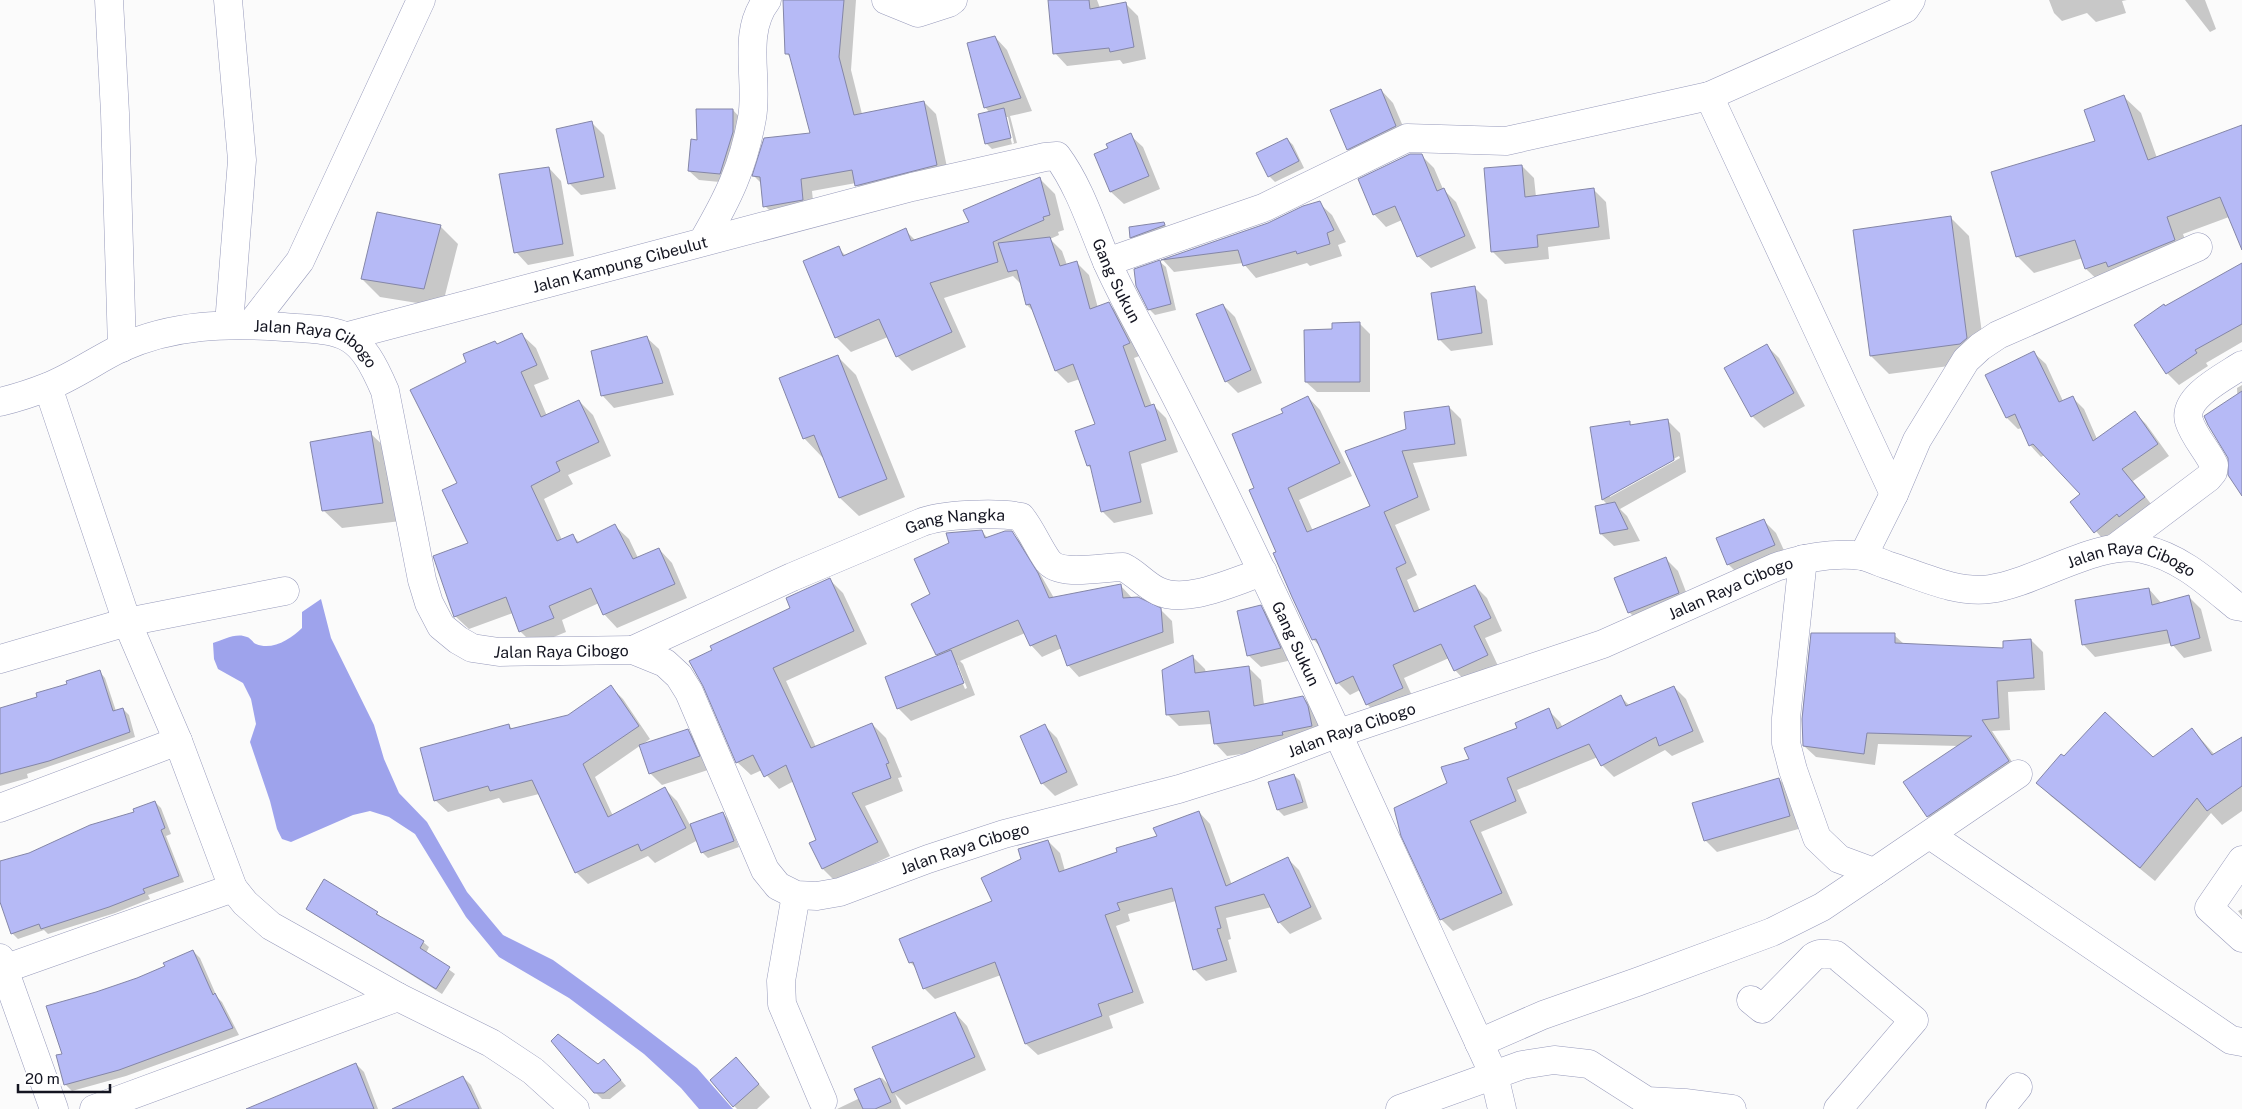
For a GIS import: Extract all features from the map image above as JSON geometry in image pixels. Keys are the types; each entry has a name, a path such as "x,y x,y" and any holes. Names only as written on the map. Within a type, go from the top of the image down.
{"street":[{"path":"109,0 115,113 122,348"},
{"path":"228,0 242,160 240,324"},
{"path":"240,324 300,261 421,0"},
{"name":"Jalan Kampung Cibeulut","path":"348,336 703,241 730,195 746,147 753,116 754,29 760,9 767,0"},
{"path":"886,0 918,12 949,4 953,0"},
{"path":"1107,262 1263,208 1407,138 1506,141 1709,96 1905,9 1911,0"},
{"path":"1709,96 1894,494"},
{"name":"Gang Sukun","path":"703,241 838,208 912,187 1045,157 1057,156 1065,166 1085,207 1107,262 1191,425 1262,572 1494,1075 1502,1109"},
{"path":"1863,556 1894,494 1917,440 1966,360 1980,347 1998,335 2198,246"},
{"name":"Jalan Raya Cibogo","path":"0,402 48,387 122,348 179,329 240,324 330,331 348,336 361,346 375,368 385,391 422,580 429,603 442,626 458,640 472,648 499,652 633,650 665,663 680,676 689,692 765,870 778,886 796,894 817,896 840,892 928,859 1004,834 1179,790 1249,767 1336,734 1603,644 1776,567 1803,559 1830,554 1863,556 1936,581 1964,588 1989,589 2026,579 2115,548 2141,548 2166,556 2189,568 2236,606 2242,607"},
{"path":"2115,548 2208,478 2213,472 2214,465 2189,420 2189,408 2196,398 2242,365"},
{"path":"48,387 127,622 178,741 234,888 245,903 271,926 398,997 491,1043 533,1071 575,1109"},
{"name":"Gang Nangka","path":"633,650 792,577 929,519 1010,515 1021,517 1049,562 1056,568 1067,570 1123,567 1131,570 1157,591 1180,597 1193,595 1262,572"},
{"path":"1803,559 1786,718 1786,743 1793,770 1817,838 1839,859 1874,872"},
{"path":"0,659 127,622 285,592"},
{"path":"0,808 178,741"},
{"path":"1479,1043 1543,1014 1637,982 1772,932 1822,907 2018,774"},
{"path":"1930,835 2231,1040 2242,1042"},
{"path":"2242,860 2209,908 2242,938"},
{"path":"54,1109 2,963 234,888"},
{"path":"796,894 781,981 782,1004 823,1101"},
{"path":"1751,1000 1762,1009 1813,957 1818,954 1829,954 1836,955 1914,1020 1838,1109"},
{"path":"94,1109 398,997"},
{"path":"1400,1109 1522,1064 1554,1060 1589,1064 1649,1105 1685,1102 1732,1109"},
{"path":"2000,1109 2018,1087"}],"water":[{"path":"321,599 331,638 374,725 384,759 399,793 427,822 467,892 503,935 553,960 608,1000 697,1068 733,1109 699,1109 681,1088 644,1054 569,998 499,957 466,917 415,834 389,817 370,811 353,815 291,842 282,839 277,829 270,801 250,742 256,724 251,699 243,683 218,669 214,659 213,643 239,635 262,646 281,643 302,628 302,612"}],"building":[{"path":"783,0 844,0 839,57 854,115 924,101 937,165 855,186 852,170 801,179 803,200 763,207 760,177 752,176 764,138 810,133 789,54 785,54"},
{"path":"1048,0 1089,0 1090,9 1126,2 1134,47 1110,52 1109,48 1053,54"},
{"path":"995,36 1021,98 984,108 967,43"},
{"path":"1381,89 1396,126 1347,150 1330,110"},
{"path":"2124,95 2148,160 2242,125 2242,250 2220,197 2167,217 2175,240 2108,267 2106,262 2085,269 2075,240 2016,257 1991,172 2095,141 2084,110"},
{"path":"1004,108 1011,138 985,144 978,114"},
{"path":"696,109 733,109 733,132 720,174 688,171 691,139 697,140"},
{"path":"592,121 604,177 568,184 556,129"},
{"path":"1131,133 1149,176 1110,192 1094,154 1108,148 1106,144"},
{"path":"1287,138 1299,161 1268,177 1256,153"},
{"path":"1410,154 1422,154 1437,191 1444,188 1465,236 1417,257 1395,206 1373,215 1358,179"},
{"path":"1522,165 1525,197 1594,188 1599,227 1537,235 1538,247 1491,252 1484,168"},
{"path":"549,167 563,244 514,253 499,174"},
{"path":"1040,177 1050,215 1043,217 1044,220 993,242 998,262 930,283 952,332 896,357 879,319 835,338 803,261 839,246 843,256 906,228 911,241 969,222 963,210"},
{"path":"1320,201 1334,230 1327,233 1330,244 1297,254 1296,251 1243,266 1238,250 1161,260 1268,223 1303,206"},
{"path":"377,212 441,225 424,289 361,279"},
{"path":"1951,216 1967,338 1960,344 1870,356 1853,230"},
{"path":"1164,222 1165,225 1130,238 1129,227"},
{"path":"1050,237 1060,266 1077,261 1090,309 1109,302 1130,343 1123,346 1145,407 1154,404 1166,440 1129,452 1141,502 1101,512 1090,465 1087,466 1075,431 1095,424 1073,364 1055,371 1030,304 1026,305 1017,270 1008,272 998,243"},
{"path":"1160,260 1171,304 1148,310 1136,286 1134,269"},
{"path":"2242,263 2242,324 2195,350 2197,353 2166,374 2134,325 2164,304 2165,306"},
{"path":"1475,286 1482,333 1438,340 1431,293"},
{"path":"1223,304 1251,370 1225,382 1196,314"},
{"path":"1360,322 1360,382 1305,382 1304,330 1332,329 1332,323"},
{"path":"522,333 537,365 521,372 541,417 579,400 599,442 556,462 560,471 531,486 557,541 573,534 577,543 615,524 633,559 659,548 675,584 603,615 591,588 549,606 554,618 519,632 506,597 454,617 433,556 468,543 442,490 457,483 410,390 466,362 463,354 495,341 497,344"},
{"path":"647,336 663,383 601,396 591,351"},
{"path":"1767,344 1794,393 1751,417 1724,368"},
{"path":"2034,351 2059,402 2073,396 2093,441 2135,411 2158,444 2122,469 2145,497 2119,517 2117,514 2094,533 2070,502 2080,494 2033,444 2029,446 2015,414 2006,418 1985,375"},
{"path":"838,355 887,479 839,498 814,435 803,439 779,378"},
{"path":"2242,391 2242,496 2228,475 2228,458 2204,416"},
{"path":"1308,396 1340,463 1288,488 1307,532 1370,506 1345,451 1406,429 1404,412 1449,406 1455,444 1402,451 1418,497 1384,512 1406,563 1396,568 1414,612 1475,585 1491,618 1474,626 1488,655 1454,671 1441,644 1393,665 1403,688 1366,705 1353,676 1336,684 1316,639 1312,640 1273,553 1276,552 1249,490 1254,488 1232,434 1283,413 1281,409"},
{"path":"1668,419 1674,460 1602,500 1590,427 1630,421 1630,425"},
{"path":"371,431 383,503 322,511 310,442"},
{"path":"1615,502 1628,529 1600,534 1595,506"},
{"path":"1764,519 1775,545 1727,565 1716,538"},
{"path":"982,530 985,538 1005,531 1012,531 1038,573 1049,598 1121,584 1123,598 1138,597 1161,608 1163,632 1067,666 1056,635 1030,646 1018,620 936,655 911,604 930,594 914,559 949,543 946,533"},
{"path":"1666,557 1679,593 1628,613 1614,578"},
{"path":"830,578 854,631 773,668 811,748 872,723 889,763 886,764 891,778 852,793 878,842 822,869 809,843 816,840 786,765 764,777 753,755 736,763 703,686 689,661 712,650 710,646 790,608 786,598"},
{"path":"2149,588 2152,605 2189,595 2200,638 2171,646 2167,630 2082,645 2075,600"},
{"path":"1261,605 1281,648 1247,656 1237,611"},
{"path":"1811,633 1895,633 1895,643 2003,648 2003,641 2031,639 2034,678 1997,681 1999,718 1982,720 2009,761 1927,817 1903,782 1972,736 1867,733 1864,754 1803,746 1802,719"},
{"path":"951,650 964,683 897,709 885,677"},
{"path":"1193,655 1195,673 1249,666 1254,706 1303,696 1308,706 1312,726 1282,732 1283,735 1214,744 1209,711 1166,715 1162,670"},
{"path":"100,670 113,711 123,708 130,732 49,761 0,774 0,708 37,697 36,693 67,684 66,681"},
{"path":"611,685 639,726 583,764 608,817 665,787 686,828 641,851 638,844 575,873 532,780 490,791 488,786 434,801 420,748 509,724 510,729 568,715"},
{"path":"1674,686 1693,731 1659,746 1656,737 1601,766 1589,744 1507,778 1516,801 1470,821 1502,893 1440,920 1401,836 1394,808 1447,783 1441,767 1469,759 1464,748 1517,728 1515,723 1549,708 1557,729 1621,695 1626,706"},
{"path":"2105,712 2153,757 2192,728 2212,755 2242,737 2242,786 2207,811 2197,798 2140,868 2036,783 2061,754 2064,756"},
{"path":"1045,724 1067,772 1041,784 1020,736"},
{"path":"688,729 700,756 649,774 639,745"},
{"path":"1294,774 1303,802 1277,810 1268,782"},
{"path":"1779,778 1790,816 1704,841 1692,803"},
{"path":"155,801 165,828 161,830 179,876 143,889 145,893 109,907 41,929 39,924 11,934 0,902 0,861 29,853 90,825 134,812 133,809"},
{"path":"1199,811 1226,886 1288,857 1311,907 1278,923 1264,894 1215,907 1221,928 1217,929 1227,960 1193,970 1172,888 1117,903 1120,910 1105,915 1133,992 1098,1004 1102,1016 1025,1044 995,962 923,989 913,962 909,963 899,939 992,901 981,878 1021,859 1018,849 1048,840 1059,872 1117,852 1116,848 1157,836 1153,828"},
{"path":"723,812 734,841 701,853 690,824"},
{"path":"324,879 378,912 376,914 424,941 420,948 450,967 436,989 306,909"},
{"path":"193,950 213,995 215,993 233,1028 119,1070 64,1085 56,1055 62,1054 46,1006 137,978 165,966 163,963"},
{"path":"955,1012 975,1057 892,1093 872,1047"},
{"path":"558,1034 598,1064 604,1059 621,1080 604,1093 594,1093 551,1041"},
{"path":"736,1057 759,1084 733,1107 710,1080"},
{"path":"356,1063 374,1109 246,1109"},
{"path":"463,1076 479,1109 392,1109"},
{"path":"880,1078 891,1102 875,1109 863,1109 854,1089"}]}
